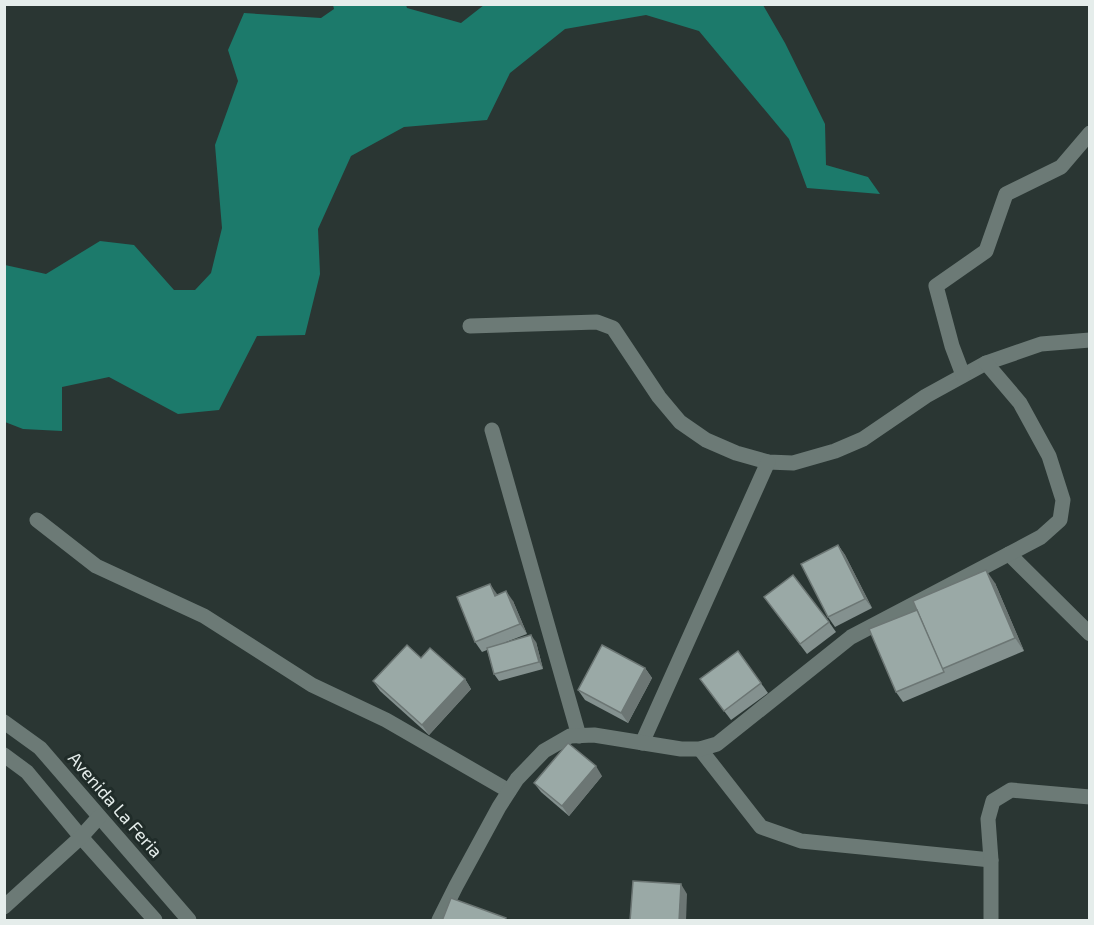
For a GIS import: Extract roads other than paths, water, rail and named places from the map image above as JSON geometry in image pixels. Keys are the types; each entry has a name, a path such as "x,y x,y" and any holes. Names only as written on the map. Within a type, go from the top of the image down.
{"street":[{"path":"963,375 952,346 936,286 986,251 1006,194 1061,167 1089,132"},
{"path":"470,326 597,322 613,328 659,398 680,422 706,440 736,453 768,462 793,463 863,439 926,396 986,363 1041,344 1089,340"},
{"path":"439,921 509,791 544,750 570,736 594,735 681,748 700,748 717,744 851,637 1041,537 1060,520 1063,500 1049,456 1020,403 986,363"},
{"path":"492,430 579,736"},
{"path":"642,743 768,462"},
{"path":"37,520 96,566 204,616 312,685 386,720 509,791"},
{"path":"1009,554 1089,634"},
{"name":"Avenida La Feria","path":"4,722 40,748 189,921"},
{"path":"700,748 760,827 801,841 991,860"},
{"path":"4,755 27,772 155,921"},
{"path":"991,921 988,819 993,801 1011,790 1089,797"},
{"path":"4,907 81,837 99,817"}]}
